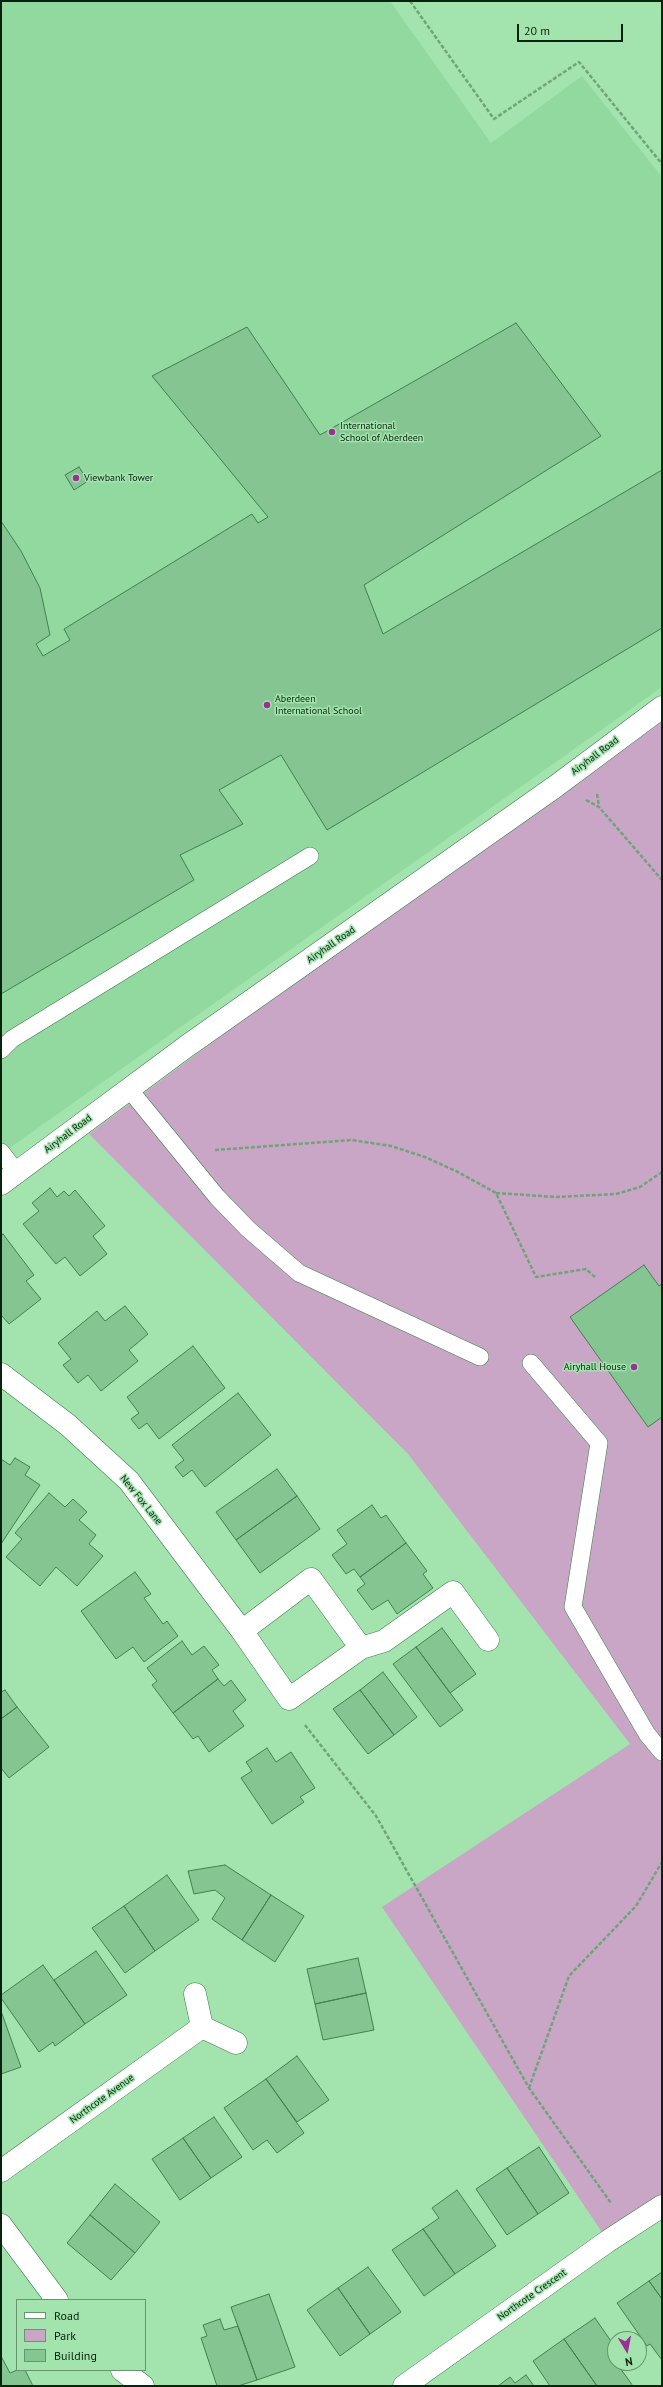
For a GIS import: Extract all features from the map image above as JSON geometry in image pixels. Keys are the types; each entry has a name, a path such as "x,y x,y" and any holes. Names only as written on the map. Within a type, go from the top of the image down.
{"street":[{"name":"Airyhall Road","path":"9,1178 129,1089 556,786 662,707"},
{"name":"New Fox Lane","path":"1,1374 68,1425 129,1481 242,1631 289,1699"},
{"path":"242,1631 311,1579 361,1648"},
{"path":"289,1699 361,1648 384,1641 453,1592 488,1640"},
{"path":"195,1994 202,2027 236,2043"},
{"name":"Northcote Avenue","path":"1,2171 202,2027"},
{"name":"Northcote Crescent","path":"404,2386 662,2206"},
{"path":"1,2225 56,2299"},
{"path":"123,2371 143,2386"}],"lane":[{"path":"1,1050 12,1039 310,856"},
{"path":"129,1089 179,1152 248,1229 299,1272 480,1357"},
{"path":"1,1152 9,1178"},
{"path":"531,1363 599,1443 573,1607 647,1734 662,1752"}],"path":[{"path":"410,1 494,119 579,62 662,164"},
{"path":"556,786 599,807 662,880"},
{"path":"179,1152 352,1140 391,1146 425,1157 458,1172 496,1193 556,1197 616,1194 640,1187 662,1172"},
{"path":"496,1193 536,1277 586,1269 596,1278"},
{"path":"289,1699 302,1721 376,1816 529,2088 629,2228"},
{"path":"529,2088 568,1976 636,1906 662,1862"}],"shaded area":[{"name":"International School of Aberdeen","path":"1,1 390,1 491,143 582,76 662,177 662,687 1,1154"}],"green space":[{"path":"662,708 662,2195 608,2241 382,1907 630,1744 408,1454 89,1134"}],"building":[{"name":"Aberdeen International School","path":"516,323 601,436 364,585 383,634 662,470 662,628 327,830 281,755 219,790 243,824 180,855 194,880 1,994 1,521 21,551 40,588 50,635 36,644 43,656 70,640 64,629 252,514 258,523 268,517 152,376 247,327 320,435"},
{"name":"Viewbank Tower","path":"79,467 88,481 74,490 65,475"},
{"path":"50,1188 57,1197 64,1191 69,1196 75,1190 105,1226 93,1236 107,1254 80,1276 65,1257 56,1264 23,1224 39,1211 32,1203"},
{"path":"3,1234 34,1275 26,1281 41,1299 9,1324 1,1315 1,1236"},
{"name":"Airyhall House","path":"644,1265 659,1286 662,1284 662,1417 648,1427 570,1317"},
{"path":"125,1306 148,1334 129,1350 138,1361 101,1391 88,1375 78,1383 63,1365 71,1359 58,1343 97,1311 105,1321"},
{"path":"193,1346 225,1388 159,1439 147,1423 139,1429 131,1419 139,1413 127,1397"},
{"path":"238,1393 271,1435 205,1487 192,1470 183,1477 175,1467 184,1460 172,1445"},
{"path":"15,1458 30,1467 25,1475 40,1485 1,1544 1,1459 10,1465"},
{"path":"277,1469 297,1496 236,1540 216,1512"},
{"path":"49,1493 65,1507 73,1499 87,1512 79,1520 96,1535 89,1544 103,1556 77,1586 56,1567 40,1586 6,1557 22,1539 15,1533"},
{"path":"297,1496 320,1529 260,1573 236,1540"},
{"path":"372,1505 381,1518 386,1515 406,1543 360,1577 354,1569 346,1574 332,1555 347,1544 337,1530"},
{"path":"406,1543 427,1571 423,1574 433,1588 397,1614 388,1600 372,1610 357,1590 365,1584 360,1577"},
{"path":"135,1572 151,1594 144,1598 163,1624 167,1621 178,1636 144,1662 133,1647 116,1659 81,1611"},
{"path":"442,1628 476,1674 450,1693 416,1647"},
{"path":"182,1641 192,1655 204,1646 219,1665 212,1670 218,1679 173,1713 152,1685 157,1681 147,1668"},
{"path":"416,1647 463,1710 440,1727 393,1664"},
{"path":"383,1672 417,1717 394,1735 360,1690"},
{"path":"218,1679 224,1686 231,1680 246,1700 233,1711 244,1726 209,1752 198,1736 193,1739 173,1713"},
{"path":"5,1690 17,1707 1,1719 1,1692"},
{"path":"360,1690 394,1735 368,1754 333,1709"},
{"path":"17,1707 49,1747 9,1778 1,1768 1,1719"},
{"path":"267,1748 276,1762 291,1752 315,1788 300,1797 304,1802 272,1824 241,1778 252,1771 246,1762"},
{"path":"225,1865 271,1895 242,1940 212,1919 225,1898 215,1890 194,1894 188,1871"},
{"path":"167,1875 199,1920 155,1951 124,1906"},
{"path":"271,1895 304,1916 275,1962 242,1940"},
{"path":"124,1906 155,1951 125,1973 92,1928"},
{"path":"96,1951 127,1995 85,2024 54,1980"},
{"path":"358,1958 366,1993 315,2004 307,1969"},
{"path":"43,1965 85,2024 55,2046 53,2042 39,2052 1,1998 1,1995"},
{"path":"366,1993 374,2030 323,2040 315,2004"},
{"path":"1,2011 21,2067 1,2074"},
{"path":"297,2056 329,2100 297,2122 266,2079"},
{"path":"266,2079 304,2133 277,2153 267,2140 253,2150 224,2108"},
{"path":"214,2117 242,2157 211,2178 183,2138"},
{"path":"183,2138 211,2178 180,2200 152,2159"},
{"path":"539,2147 569,2193 538,2214 507,2168"},
{"path":"507,2168 538,2214 507,2235 476,2189"},
{"path":"115,2184 160,2222 135,2253 90,2215"},
{"path":"457,2190 496,2246 455,2274 423,2229 439,2218 432,2208"},
{"path":"90,2215 135,2253 111,2280 67,2243"},
{"path":"423,2229 455,2274 424,2296 392,2250"},
{"path":"368,2267 401,2312 370,2334 338,2288"},
{"path":"662,2272 662,2299 649,2281"},
{"path":"649,2281 662,2299 662,2360 650,2344 647,2346 647,2331 637,2331 617,2303"},
{"path":"338,2288 370,2334 340,2356 307,2310"},
{"path":"269,2294 295,2367 257,2380 231,2307"},
{"path":"595,2318 607,2335 607,2371 622,2371 633,2386 597,2386 564,2339"},
{"path":"220,2319 224,2330 238,2326 257,2380 238,2386 217,2386 201,2338 207,2336 203,2325"},
{"path":"564,2339 597,2386 550,2386 533,2361"},
{"path":"1,2356 10,2373 16,2370 26,2371 33,2386 1,2386"},
{"path":"526,2375 534,2386 498,2386 510,2377 515,2383"}],"place":[{"name":"International School of Aberdeen","path":"332,432"},
{"name":"Viewbank Tower","path":"76,478"},
{"name":"Aberdeen International School","path":"267,705"},
{"name":"Airyhall House","path":"634,1367"}]}
